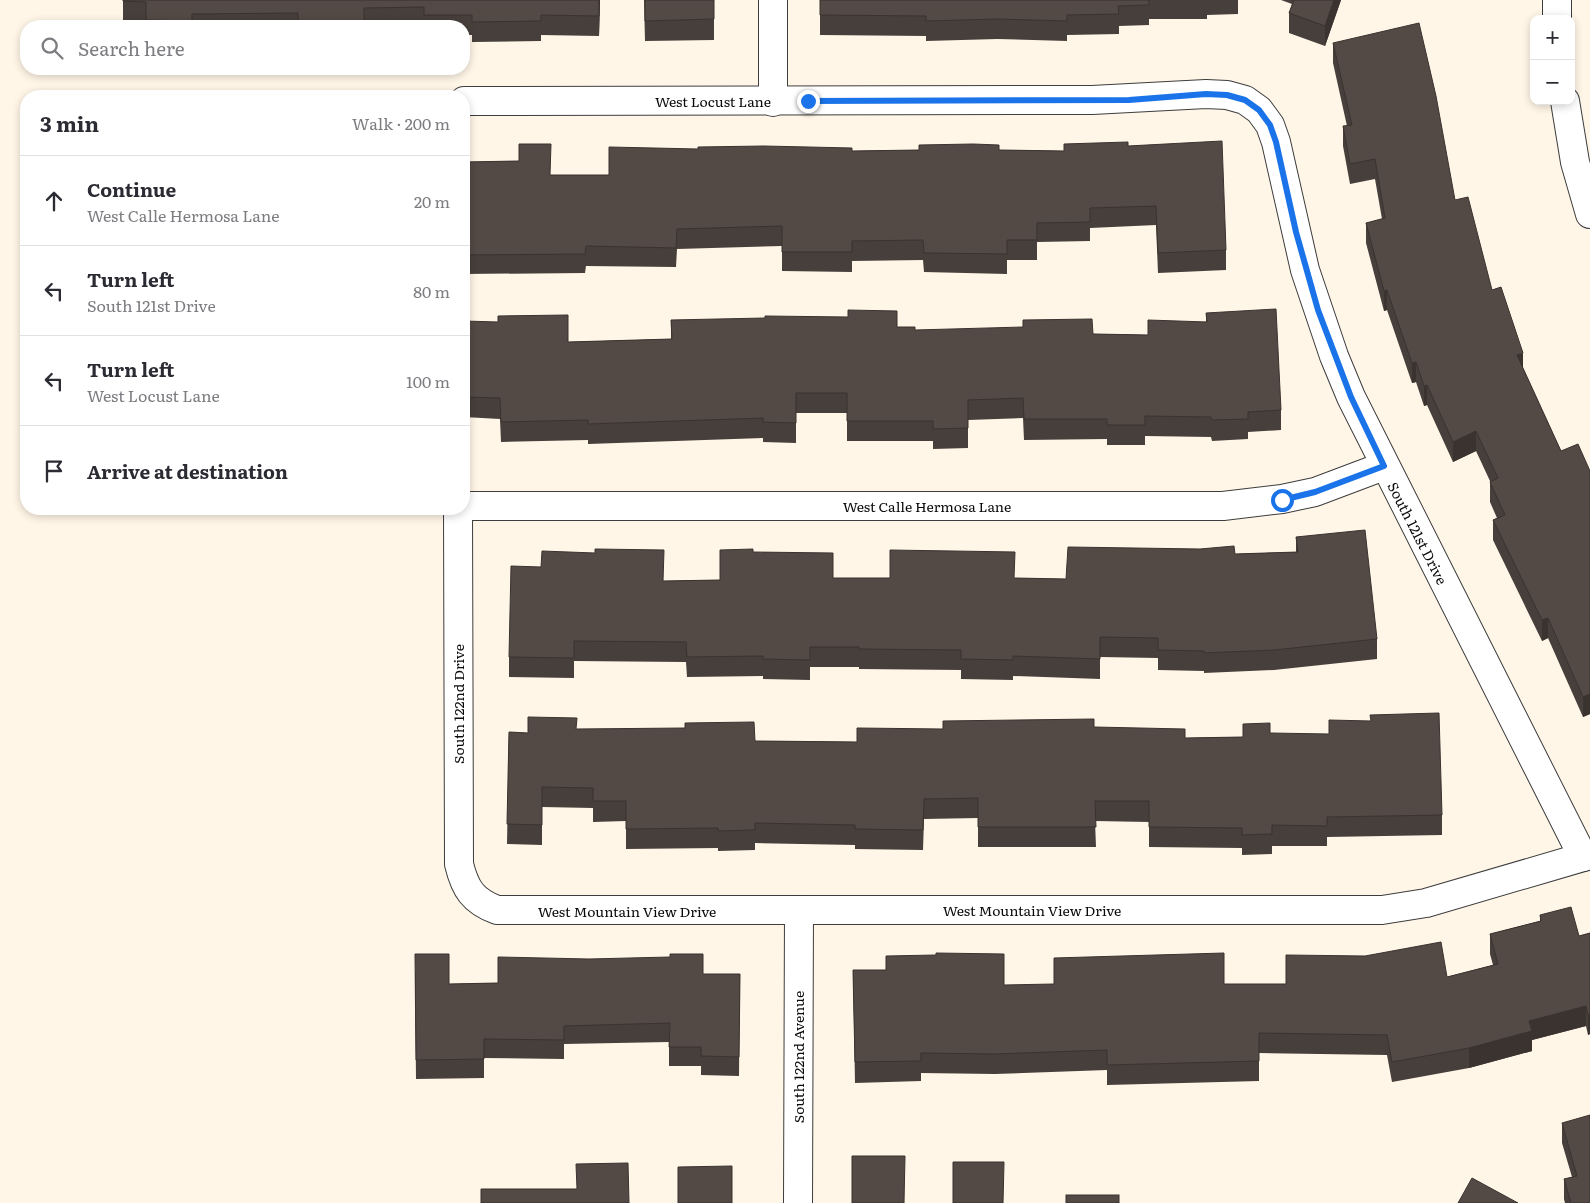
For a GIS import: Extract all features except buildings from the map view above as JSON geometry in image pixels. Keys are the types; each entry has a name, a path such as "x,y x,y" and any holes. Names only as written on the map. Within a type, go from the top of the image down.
{"street":[{"path":"773,0 773,102"},
{"path":"1557,0 1557,15"},
{"name":"West Locust Lane","path":"470,101 1110,100 1206,94 1227,95 1245,100 1259,110"},
{"path":"1565,105 1575,162 1590,214"},
{"name":"South 121st Drive","path":"1259,110 1270,125 1276,142 1296,232 1318,310 1351,397 1384,466 1587,856"},
{"name":"West Calle Hermosa Lane","path":"470,506 1223,506 1282,500 1315,492 1384,466"},
{"name":"South 122nd Drive","path":"458,515 458,845 463,883 471,896"},
{"name":"West Mountain View Drive","path":"471,896 484,905 497,910 514,912 1382,910 1426,903 1587,856"},
{"name":"South 122nd Avenue","path":"798,1203 799,910"}],"route":[{"path":"808,101 1129,100 1206,94 1227,95 1245,100 1259,110 1270,125 1276,142 1305,270 1334,356 1384,466 1315,492 1282,500"}]}
